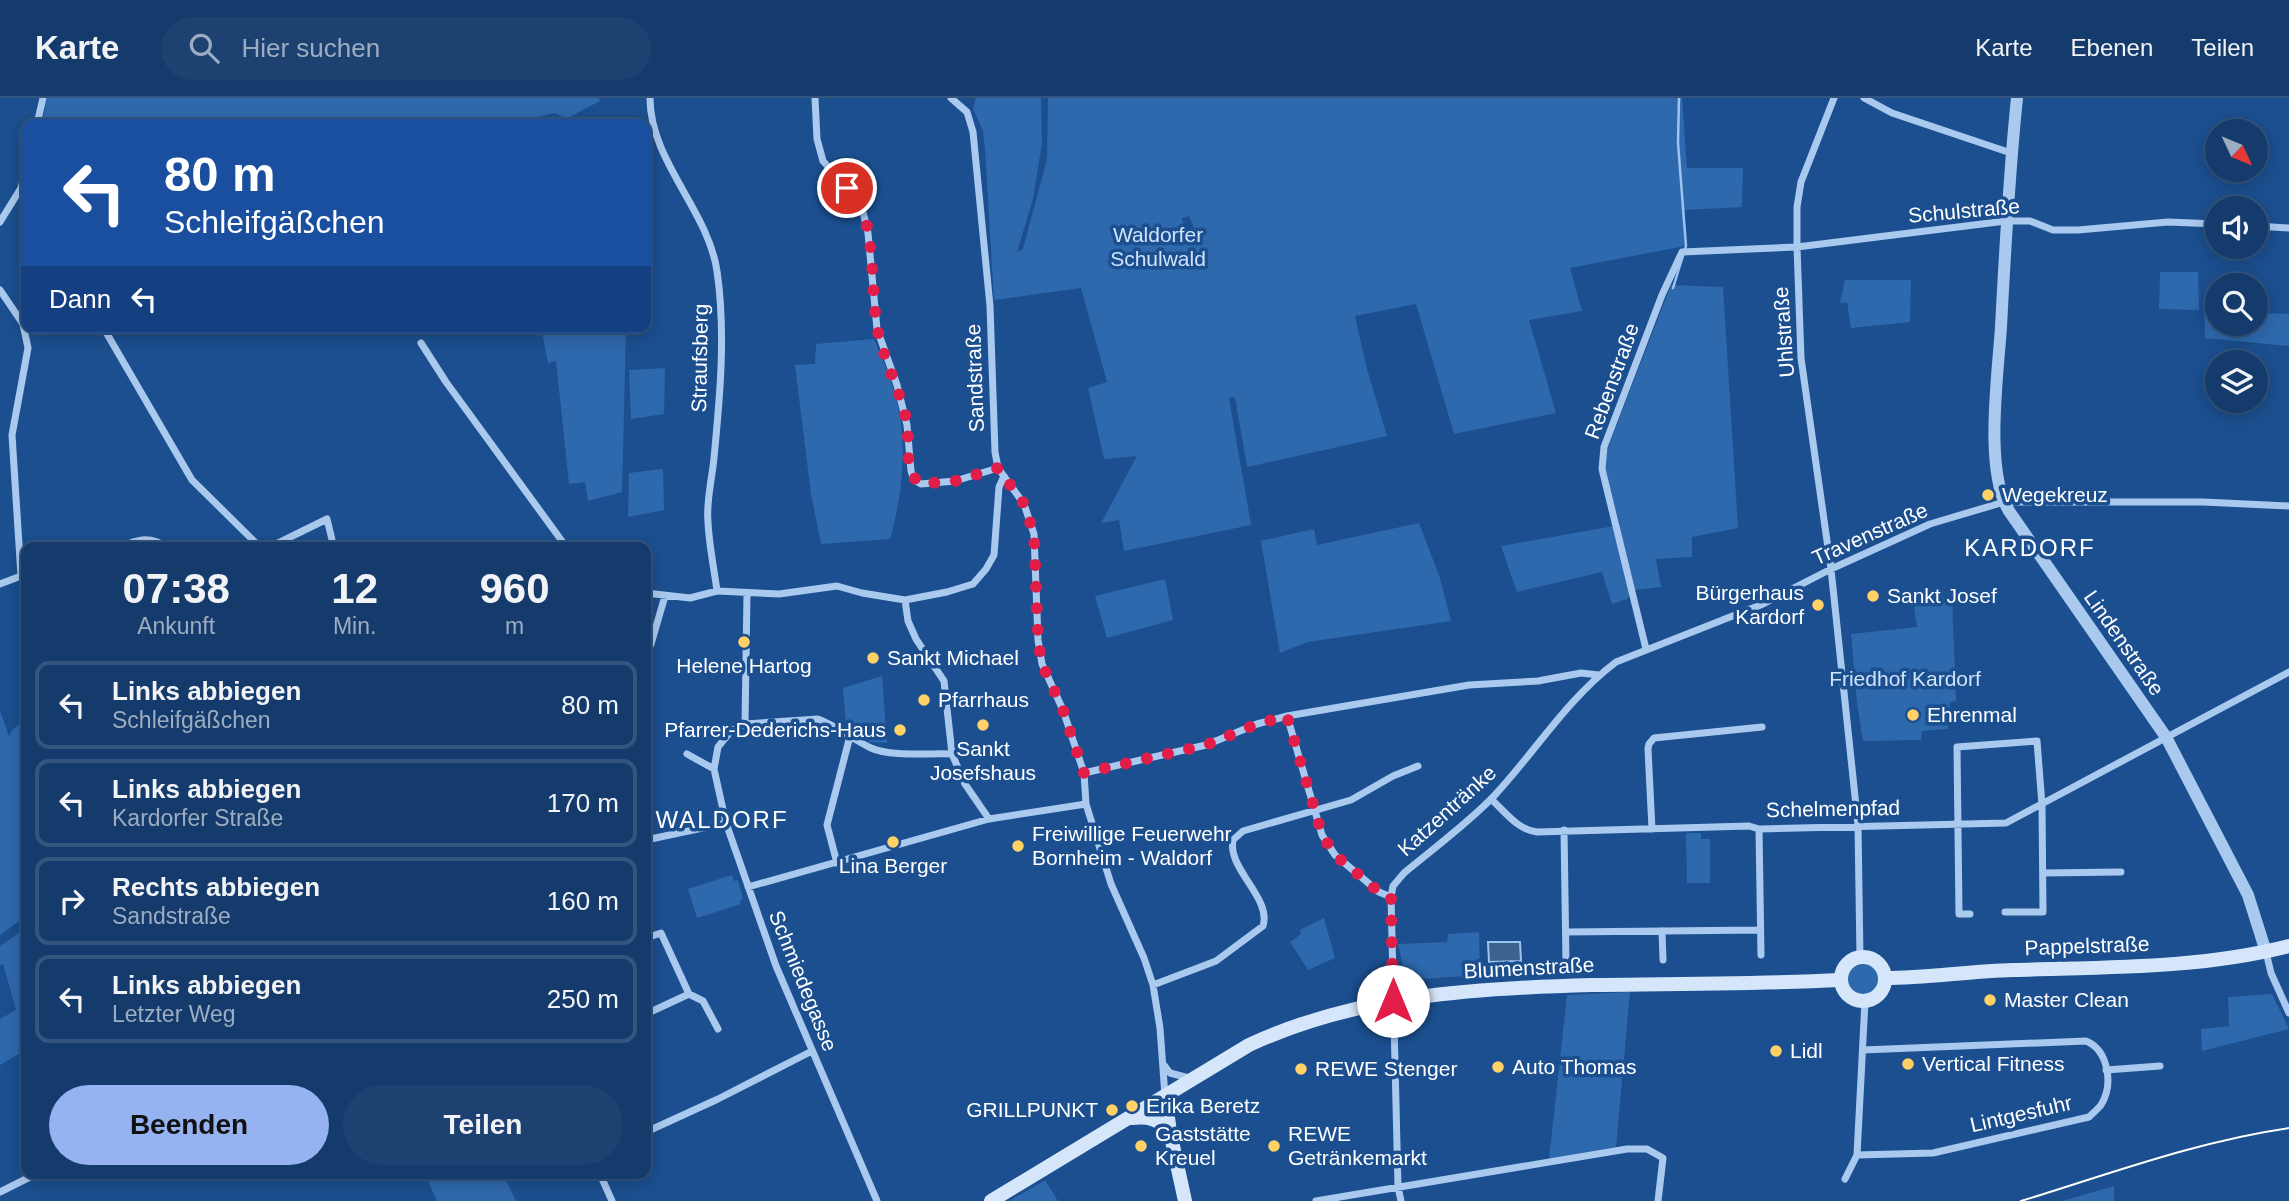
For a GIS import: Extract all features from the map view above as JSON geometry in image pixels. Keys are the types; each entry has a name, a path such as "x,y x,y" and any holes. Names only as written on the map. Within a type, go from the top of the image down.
{"main road":[{"name":"Pappelstraße","path":"1885,978 2008,970 2146,966 2209,960 2289,946"},
{"path":"1860,958 1877,962 1885,978 1878,995 1864,1001 1849,996 1842,987 1841,980 1846,966 1860,958"},
{"name":"Blumenstraße","path":"991,1201 1132,1118 1193,1078 1269,1036 1343,1011 1393,1001 1505,987 1841,980"},
{"path":"1165,1096 1185,1201"},
{"path":"1132,1118 1147,1116 1161,1122 1170,1132"}],"street":[{"path":"38,119 43,98"},
{"name":"Straufsberg","path":"650,98 654,126 666,156 713,248 717,274 723,340 707,520 717,591"},
{"path":"815,98 817,139 822,161 847,188 863,212 868,233 877,329 897,385 907,425 914,480 921,484 955,481 998,468"},
{"name":"Sandstraße","path":"951,98 967,112 973,132 990,306 998,468 1024,504 1034,534 1038,640 1042,664 1063,710 1084,773 1086,804 1111,884 1153,985 1165,1096"},
{"name":"Uhlstraße","path":"1834,98 1801,182 1797,207 1797,247 1801,358 1831,569 1858,825 1860,958"},
{"path":"1864,98 1892,113 2011,153"},
{"name":"Lindenstraße","path":"2017,98 2006,221 1995,432 1998,483 2004,502 2166,737 2248,895 2266,951"},
{"path":"0,222 21,188"},
{"name":"Schulstraße","path":"1684,252 1797,247 2006,221 2030,221 2053,230 2168,222 2205,224"},
{"path":"2268,227 2289,228"},
{"name":"Rebenstraße","path":"1646,649 1602,469 1604,447 1662,295 1684,252"},
{"path":"0,290 21,321"},
{"path":"21,542 12,435 27,348 24,333"},
{"path":"106,333 192,480 255,542"},
{"path":"421,344 563,542"},
{"path":"651,594 690,598 717,591 779,594 837,586 905,600 972,584 994,555 999,487 1004,477"},
{"name":"Travenstraße","path":"1599,675 1616,662 1763,604 1831,569 1930,524 2004,502 2203,502 2289,506"},
{"path":"280,542 327,519 333,542"},
{"path":"131,542 149,538 157,542"},
{"path":"0,584 21,577"},
{"path":"745,724 747,594"},
{"path":"651,645 665,596"},
{"path":"905,600 908,621 916,639 944,681 952,754 965,784 989,819"},
{"name":"Schelmenpfad","path":"1491,799 1527,831 2006,823 2289,672"},
{"path":"1084,773 1206,745 1257,724 1287,716 1476,684 1538,681 1581,673 1599,675"},
{"name":"Katzentränke","path":"1391,897 1393,886 1404,873 1491,799 1579,694 1599,675"},
{"path":"1287,716 1322,835 1335,855 1379,892 1391,897 1398,1187 1401,1201"},
{"path":"687,754 714,769 718,747 732,731 745,724 818,719 830,723 872,749 886,752 952,754"},
{"path":"1652,829 1648,749 1654,738 1762,727"},
{"path":"837,863 827,825 850,736"},
{"path":"1970,914 1959,914 1957,747 2037,741 2042,805 2043,912 2005,912"},
{"path":"1153,985 1216,961 1259,930 1265,920 1264,911 1233,854 1233,840 1243,831 1351,800 1393,776 1418,766"},
{"name":"Schmiedegasse","path":"714,769 726,823 776,966 877,1201"},
{"path":"748,887 989,819 1086,804"},
{"path":"651,839 726,823"},
{"path":"1759,829 1761,955"},
{"path":"1564,830 1566,963"},
{"path":"2043,873 2121,872"},
{"path":"1566,932 1760,930"},
{"path":"1662,931 1663,960"},
{"path":"651,936 661,933 689,994 703,1001 718,1029"},
{"path":"2266,951 2271,973 2289,1013"},
{"path":"651,1012 689,994"},
{"path":"1846,1179 1857,1156 1864,1001"},
{"path":"1863,1050 2086,1041 2101,1051 2106,1059 2106,1070 2160,1066"},
{"path":"651,1130 812,1051"},
{"path":"1163,1065 1178,1077 1193,1078"},
{"name":"Lintgesfuhr","path":"1857,1156 1933,1153 2089,1116 2101,1105 2104,1098 2106,1070"},
{"path":"1316,1201 1628,1149 1647,1149 1662,1158 1658,1201"},
{"path":"0,1192 26,1179"},
{"path":"602,1179 612,1201"}],"green space":[{"path":"47,98 599,98 600,101 566,119 555,113 530,119 43,119"},
{"name":"Waldorfer Schulwald","path":"976,98 1041,98 1042,143 1033,199 1017,252 1023,249 1047,159 1048,98 1682,98 1687,168 1743,168 1742,207 1683,210 1685,246 1570,268 1582,311 1529,320 1556,413 1454,434 1416,304 1355,316 1387,436 1247,467 1235,397 1229,398 1251,525 1124,551 1119,520 1101,523 1137,456 1104,459 1088,388 1107,382 1081,288 994,300 983,130 973,109","holes":["1189,216 1197,235 1187,238 1182,218"]},
{"path":"2160,272 2198,272 2199,310 2159,309"},
{"path":"1845,280 1911,280 1910,322 1851,328 1847,302 1840,303"},
{"path":"1671,285 1723,287 1738,528 1692,537 1692,557 1656,559 1661,587 1635,590 1627,599 1612,604 1602,572 1517,592 1501,546 1620,525 1605,469 1607,450"},
{"path":"2204,296 2205,336 2268,336 2268,313 2289,314 2289,346 2205,338"},
{"path":"542,333 626,333 622,492 588,501 585,482 569,484 556,361 548,363"},
{"path":"874,339 890,378 901,422 903,462 895,520 890,539 821,544 811,494 795,365 815,364 816,344"},
{"path":"665,368 664,414 631,419 629,370"},
{"path":"663,469 664,510 628,517 629,473"},
{"path":"1419,523 1440,578 1451,621 1308,642 1280,653 1261,541 1314,529 1317,545"},
{"path":"1165,579 1173,620 1107,638 1095,596"},
{"name":"Friedhof Kardorf","path":"1952,597 1956,701 1950,702 1948,729 1922,731 1921,740 1863,741 1851,634 1917,627 1913,599"},
{"path":"882,676 887,743 869,742 846,723 843,688"},
{"path":"0,711 9,736 21,723 21,920 0,935"},
{"path":"1686,833 1701,833 1701,839 1710,839 1710,883 1687,883"},
{"path":"732,875 734,881 738,880 743,899 740,900 741,904 697,918 688,889"},
{"path":"1324,918 1335,958 1308,970 1290,942 1301,934 1300,930"},
{"path":"21,931 21,1052 0,1065 0,1019 16,1010 3,964 0,965 0,946"},
{"path":"1479,932 1480,975 1406,980 1398,944 1447,942 1448,934"},
{"path":"1862,963 1873,968 1878,979 1873,990 1862,995 1851,990 1846,979 1851,968"},
{"path":"1630,992 1616,1147 1549,1159 1567,995"},
{"path":"2272,994 2289,1029 2202,1051 2201,1029 2229,1026 2228,997"},
{"path":"427,1179 505,1179 516,1201 437,1201"},
{"path":"1044,1181 1058,1201 1009,1201"},
{"path":"2114,1186 2114,1201 2062,1201"}],"shaded area":[{"path":"1488,942 1520,942 1521,961 1489,962"}],"waterway":[{"path":"1673,288 1686,246 1678,143 1679,98"}],"tram line":[{"path":"2021,1201 2187,1150 2289,1128"}],"place":[{"name":"Wegekreuz","path":"1988,495"},
{"name":"Sankt Josef","path":"1873,596"},
{"name":"Bürgerhaus Kardorf","path":"1818,605"},
{"name":"Helene Hartog","path":"744,642"},
{"name":"Sankt Michael","path":"873,658"},
{"name":"Pfarrhaus","path":"924,700"},
{"name":"Ehrenmal","path":"1913,715"},
{"name":"Sankt Josefshaus","path":"983,725"},
{"name":"Pfarrer-Dederichs-Haus","path":"900,730"},
{"name":"Lina Berger","path":"893,842"},
{"name":"Freiwillige Feuerwehr Bornheim - Waldorf","path":"1018,846"},
{"name":"Master Clean","path":"1990,1000"},
{"name":"Lidl","path":"1776,1051"},
{"name":"Vertical Fitness","path":"1908,1064"},
{"name":"Auto Thomas","path":"1498,1067"},
{"name":"REWE Stenger","path":"1301,1069"},
{"name":"Erika Beretz","path":"1132,1106"},
{"name":"GRILLPUNKT","path":"1112,1110"},
{"name":"Gaststätte Kreuel","path":"1141,1146"},
{"name":"REWE Getränkemarkt","path":"1274,1146"}],"district":[{"name":"KARDORF","path":"2030,548"},
{"name":"WALDORF","path":"722,820"}],"route":[{"path":"847,188 863,212 868,233 877,329 897,385 907,425 914,480 921,484 955,481 998,468 1024,504 1034,534 1038,640 1042,664 1063,710 1084,773 1206,745 1257,724 1287,716 1322,835 1335,855 1379,892 1391,897 1393,1001"}]}
